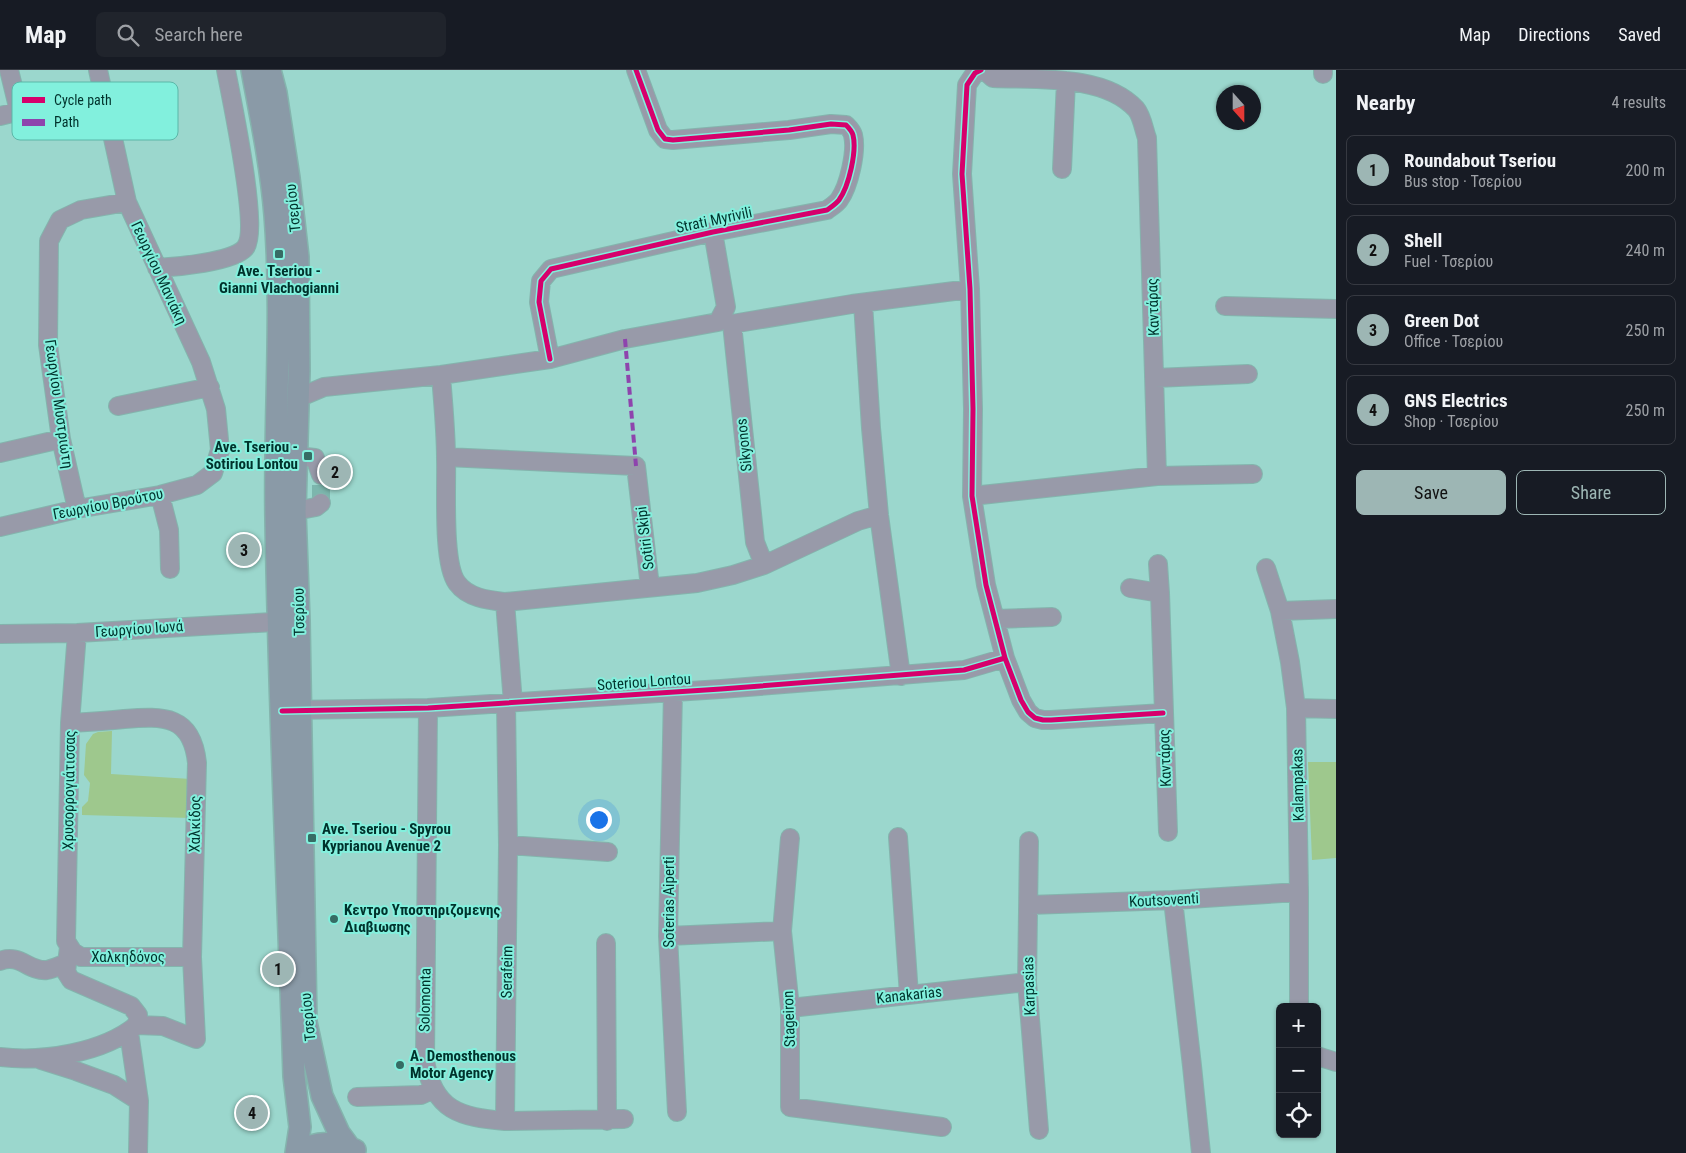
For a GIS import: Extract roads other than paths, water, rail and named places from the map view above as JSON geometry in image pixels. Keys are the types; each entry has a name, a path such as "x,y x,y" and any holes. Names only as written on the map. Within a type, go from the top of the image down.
{"main road":[{"name":"Τσερίου","path":"252,70 275,213 278,281 276,439 278,621 291,710 306,1022 322,1096 339,1133 355,1150"},
{"name":"Τσερίου","path":"270,70 276,93 292,199 298,258 299,371 295,511 299,621 284,784 294,1076 300,1127 297,1153"},
{"path":"297,1153 305,1148 322,1143 340,1144 355,1150"}],"street":[{"path":"9,70 12,82"},
{"path":"157,268 179,267 230,257 240,253 247,246 249,233 244,164 226,70"},
{"name":"Strati Myrivili","path":"550,359 539,302 540,281 551,269 713,232 827,210 838,201 850,172 854,145 852,132 846,125 831,124 789,130 669,140 661,136 658,130 636,70"},
{"path":"983,70 975,73 967,85 964,108 962,174 970,289 973,409 972,496 986,585 1005,658 1021,700 1028,712 1035,718 1051,720 1163,713"},
{"name":"Καντάρας","path":"983,70 993,78 1083,82 1115,93 1137,110 1148,138 1157,476"},
{"path":"1062,169 1066,81"},
{"name":"Γεωργίου Μανιάκη","path":"114,140 127,202 201,362 210,387 216,409 220,450 213,473"},
{"name":"Γεωργίου Μυστριώτη","path":"77,509 61,439 48,345 49,240 60,220 81,210 127,202"},
{"path":"713,232 726,307 725,323"},
{"path":"298,398 324,387 442,375 550,359 625,339 970,289"},
{"path":"863,303 879,515 901,676"},
{"path":"1225,306 1336,309"},
{"name":"Sikyonos","path":"725,323 755,542 764,565"},
{"path":"299,371 324,387"},
{"path":"1155,378 1248,374"},
{"path":"442,375 447,534 450,569 457,583 467,592 482,599 505,602 650,587"},
{"path":"118,406 210,387"},
{"path":"0,453 61,439"},
{"path":"297,456 315,458 321,475"},
{"name":"Sotiri Skipi","path":"446,458 636,466 650,587 697,583 733,575 764,565 858,521 879,515"},
{"name":"Γεωργίου Βρούτου","path":"0,527 77,509 160,495 197,485 213,473"},
{"path":"972,496 1157,476 1253,474"},
{"path":"160,495 169,530 170,569"},
{"path":"295,511 316,507 321,503"},
{"name":"Καντάρας","path":"1158,564 1168,832"},
{"name":"Kalampakas","path":"1266,568 1280,611 1290,662 1296,708 1299,1003"},
{"path":"1130,588 1160,593"},
{"name":"Serafeim","path":"505,602 509,703 506,1121"},
{"path":"1280,611 1336,609"},
{"path":"995,619 1052,617"},
{"name":"Γεωργίου Ιωνά","path":"0,634 77,633 299,621"},
{"name":"Χρυσορρογιάτισσας","path":"68,955 66,932 70,723 77,633"},
{"name":"Soteriou Lontou","path":"291,710 428,708 901,676 964,670 1005,658"},
{"name":"Soterias Aiperti","path":"672,692 668,936 677,1112"},
{"name":"Solomonta","path":"428,708 425,1061 427,1076 432,1090"},
{"path":"1296,708 1336,709"},
{"name":"Χαλκίδος","path":"70,723 151,717 169,719 178,723 191,738 195,748 197,763 192,957 196,1039 163,1026 133,1028"},
{"path":"898,837 910,995"},
{"name":"Stageiron","path":"790,838 782,931 790,1008 790,1107 942,1127"},
{"name":"Karpasias","path":"1029,841 1027,982 1039,1130"},
{"path":"508,845 608,852"},
{"name":"Koutsoventi","path":"1029,905 1173,900 1299,892"},
{"path":"1173,900 1201,1153"},
{"path":"668,936 782,931"},
{"path":"357,1097 421,1095 432,1090 450,1108 466,1116 506,1121 615,1120 606,943"},
{"path":"0,961 8,958 21,961 35,968 47,970 68,955"},
{"path":"68,955 66,972 71,980 131,1006 138,1015 133,1028 139,1101 138,1153"},
{"name":"Χαλκηδόνος","path":"68,955 90,958 192,957"},
{"name":"Kanakarias","path":"790,1008 1027,982"},
{"path":"0,1057 21,1060 78,1052 110,1042 133,1028"},
{"path":"1321,1057 1336,1062"},
{"path":"35,1058 76,1070 114,1085 139,1101"}],"tunnel":[{"path":"321,475 321,503"}],"place":[{"name":"Ave. Tseriou - Gianni Vlachogianni","path":"279,254"},
{"name":"Ave. Tseriou - Sotiriou Lontou","path":"308,456"},
{"name":"Shell","path":"335,472"},
{"name":"Green Dot","path":"244,550"},
{"name":"Ave. Tseriou - Spyrou Kyprianou Avenue 2","path":"312,838"},
{"name":"Κεντρο Υποστηριζομενης Διαβιωσης","path":"334,919"},
{"name":"Roundabout Tseriou","path":"278,969"},
{"name":"A. Demosthenous Motor Agency","path":"400,1065"},
{"name":"GNS Electrics","path":"252,1113"}]}
